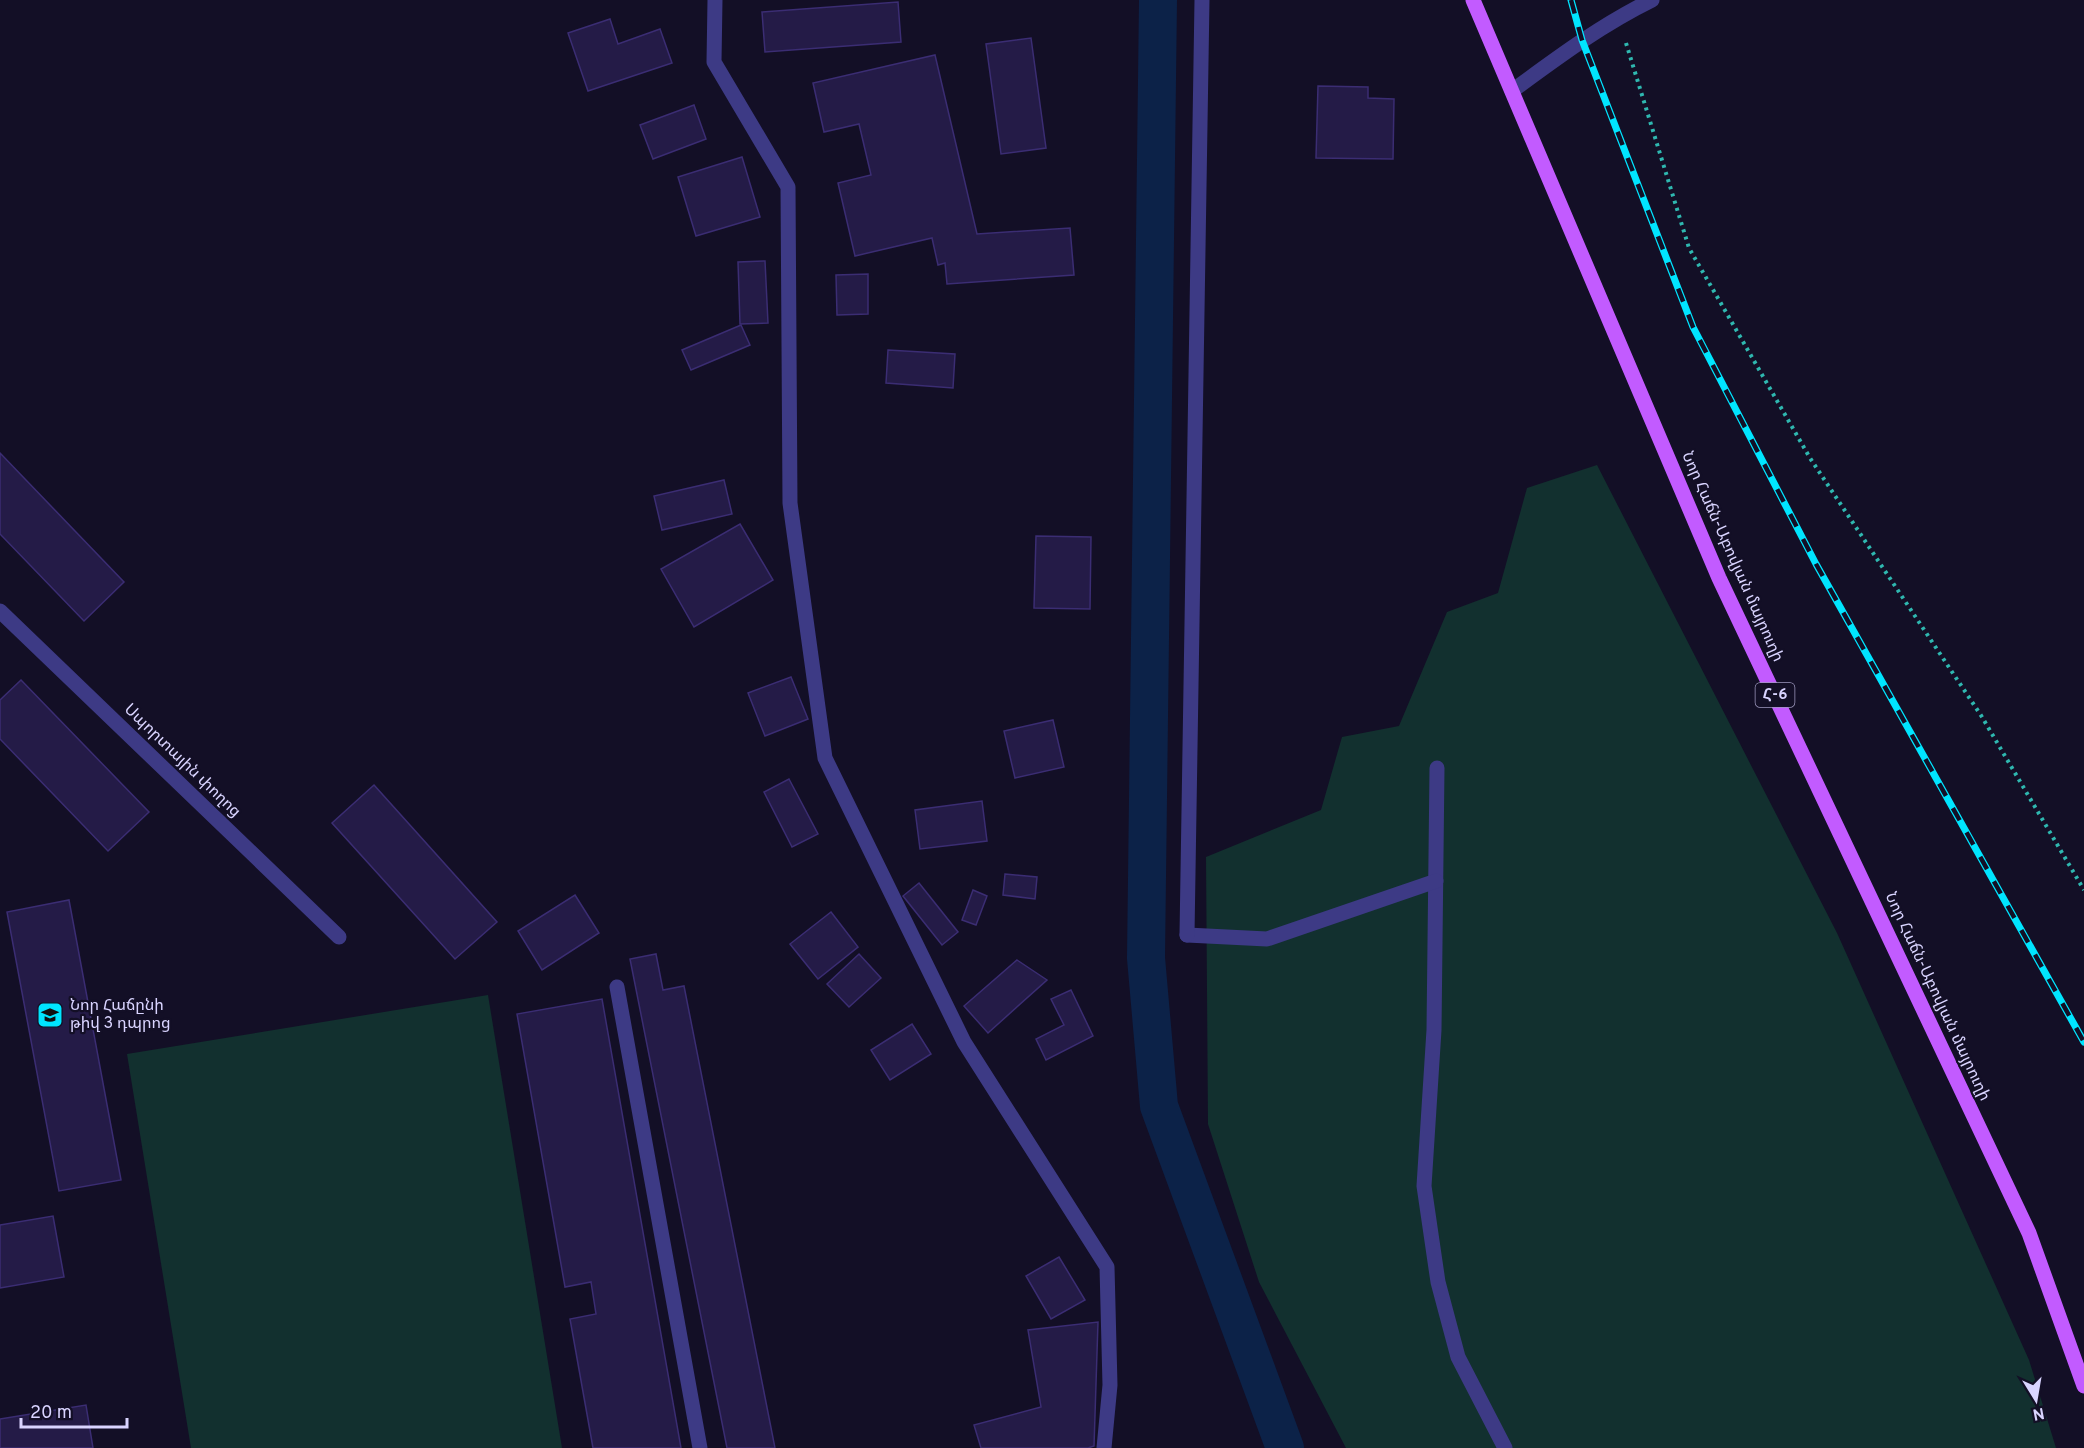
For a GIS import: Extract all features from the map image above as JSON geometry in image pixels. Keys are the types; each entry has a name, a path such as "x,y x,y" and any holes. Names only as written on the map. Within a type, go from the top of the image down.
{"main road":[{"name":"Նոր Հաճն-Աբովյան մայրուղի","path":"1473,0 1719,578 2029,1233 2084,1386"}],"street":[{"path":"715,0 714,62 788,187 790,503 825,758 964,1042 1107,1267 1110,1385 1104,1448"},
{"path":"1202,0 1187,935 1267,939 1436,881"},
{"path":"1512,91 1618,16 1652,0"},
{"name":"Սպորտային փողոց","path":"0,611 339,937"},
{"path":"1437,768 1434,1030 1424,1186 1438,1282 1458,1357 1505,1448"},
{"path":"617,987 700,1448"}],"path":[{"path":"1618,16 1689,248 1810,458 1982,717 2084,890"}],"green space":[{"path":"1597,465 1837,933 2029,1360 2056,1448 1346,1448 1259,1282 1208,1124 1206,857 1321,810 1342,737 1399,726 1447,612 1498,593 1527,488"},
{"path":"488,995 562,1448 191,1448 127,1054"}],"building":[{"path":"898,2 901,42 765,52 762,12"},
{"path":"610,19 618,44 660,29 672,63 588,91 568,33"},
{"path":"1031,38 1046,148 1001,154 986,44"},
{"path":"935,55 977,234 1070,228 1074,275 947,284 945,263 938,265 932,238 855,256 838,183 871,175 859,124 824,132 813,83"},
{"path":"1318,86 1368,87 1368,98 1394,99 1393,159 1316,158"},
{"path":"694,105 706,139 653,159 640,125"},
{"path":"742,157 760,217 696,236 678,177"},
{"path":"765,261 768,323 740,324 738,262"},
{"path":"868,274 868,314 837,315 836,275"},
{"path":"741,325 750,345 691,370 682,350"},
{"path":"888,350 955,354 953,388 886,383"},
{"path":"0,453 124,582 84,621 0,534"},
{"path":"724,480 732,514 662,530 654,496"},
{"path":"740,524 773,580 694,627 661,569"},
{"path":"1036,536 1091,537 1090,609 1034,608"},
{"path":"791,677 808,719 765,736 748,693"},
{"path":"21,680 149,812 108,851 0,739 0,700"},
{"path":"1053,720 1064,767 1015,778 1004,731"},
{"path":"789,779 818,834 792,847 764,792"},
{"path":"374,785 497,922 455,959 332,823"},
{"path":"982,801 987,841 920,849 915,810"},
{"path":"1005,874 1037,877 1035,899 1003,895"},
{"path":"919,883 958,932 942,945 903,896"},
{"path":"973,890 987,896 976,925 962,920"},
{"path":"575,895 599,933 542,970 518,931"},
{"path":"69,900 121,1180 59,1191 7,912"},
{"path":"831,912 858,947 818,979 790,944"},
{"path":"656,954 663,990 684,986 775,1448 727,1448 630,959"},
{"path":"859,954 881,978 849,1007 827,984"},
{"path":"1017,960 1047,980 988,1033 964,1006"},
{"path":"1071,990 1093,1036 1046,1060 1036,1039 1064,1025 1051,999"},
{"path":"602,999 681,1448 593,1448 570,1319 596,1314 591,1282 565,1287 517,1014"},
{"path":"912,1024 931,1054 890,1080 871,1050"},
{"path":"53,1216 64,1277 0,1288 0,1225"},
{"path":"1059,1257 1085,1300 1051,1319 1026,1276"},
{"path":"1098,1322 1094,1446 1088,1448 981,1448 974,1425 1041,1407 1028,1330"},
{"path":"86,1405 93,1448 0,1448 0,1419"}],"waterway":[{"path":"1158,0 1146,958 1159,1106 1285,1448"}],"railway":[{"path":"1571,0 1582,40 1693,327 1816,564 2084,1042"}],"place":[{"name":"Նոր Հաճընի թիվ 3 դպրոց","path":"50,1015"}]}
